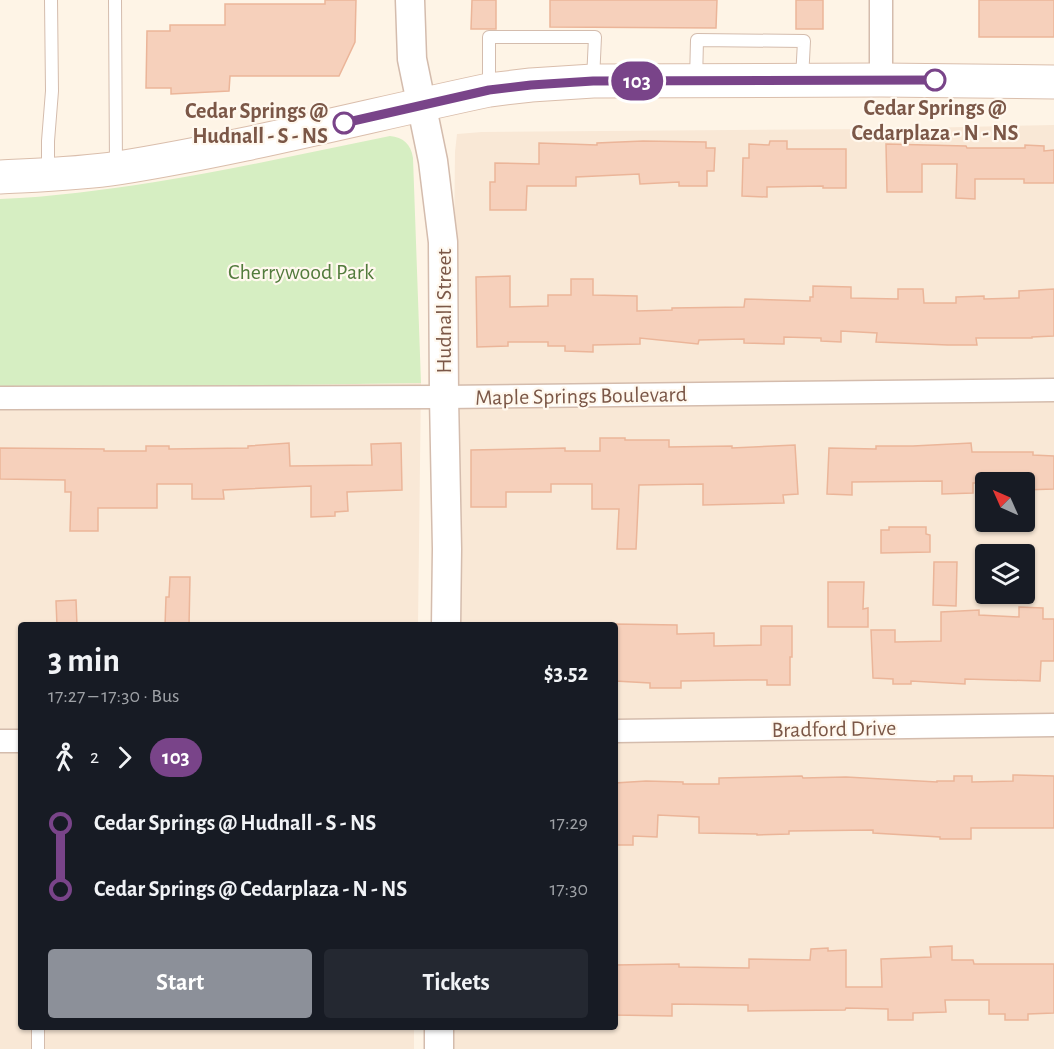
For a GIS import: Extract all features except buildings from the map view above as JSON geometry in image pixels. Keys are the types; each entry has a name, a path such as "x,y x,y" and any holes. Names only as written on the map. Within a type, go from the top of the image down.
{"main road":[{"path":"0,177 116,168 227,149 422,104 489,90 531,85 593,81 1054,82"}],"street":[{"name":"Hudnall Street","path":"411,0 412,59 433,161 443,242 446,622"},
{"path":"881,0 881,80"},
{"name":"Maple Springs Boulevard","path":"0,398 444,398 1054,390"},
{"name":"Bradford Drive","path":"618,731 1054,725"},
{"path":"0,741 18,741"},
{"path":"439,1030 439,1049"}],"lane":[{"path":"48,175 52,91 51,0"},
{"path":"115,0 116,168"},
{"path":"489,90 489,38 595,37 593,81"},
{"path":"38,1030 38,1049"}],"shaded area":[{"path":"1054,125 1054,1049 446,1049 446,1030 618,1030 618,622 450,622 457,134"},
{"path":"421,383 418,622 18,622 18,1030 414,1030 414,1049 0,1049 0,389"}],"green space":[{"name":"Cherrywood Park","path":"390,136 406,142 413,158 421,383 0,389 0,199 78,193 155,182"}],"bus line":[{"name":"103","path":"344,123 489,90 531,85 593,81 935,80"}],"place":[{"name":"Cedar Springs @ Cedarplaza - N - NS","path":"935,80"},
{"name":"Cedar Springs @ Hudnall - S - NS","path":"344,123"}]}
